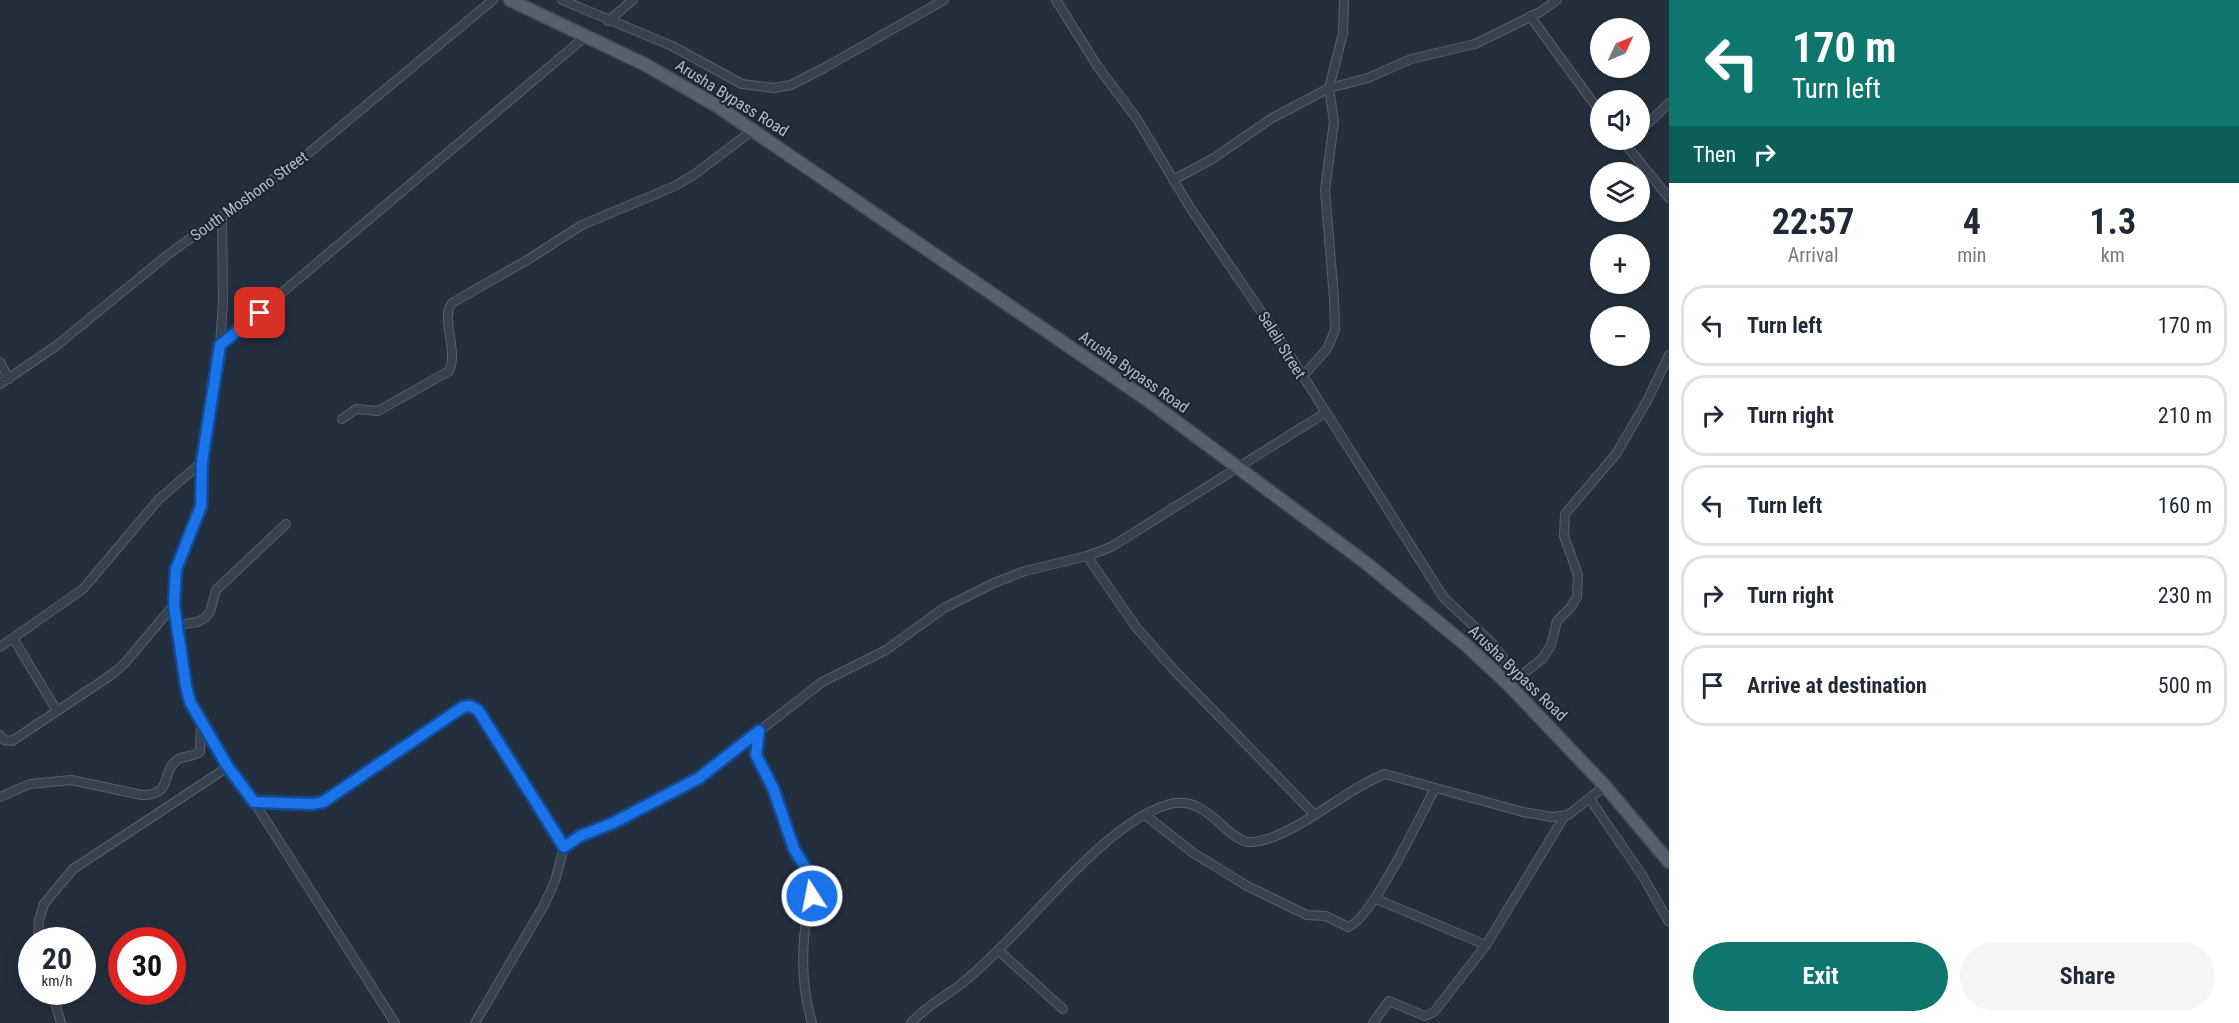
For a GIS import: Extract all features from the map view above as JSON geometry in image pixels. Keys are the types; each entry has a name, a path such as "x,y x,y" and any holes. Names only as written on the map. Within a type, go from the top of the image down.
{"main road":[{"name":"Arusha Bypass Road","path":"510,0 683,85 753,130 1146,399 1375,570 1510,685 1605,786 1667,858"}],"street":[{"name":"South Moshono Street","path":"0,384 56,346 170,253 304,157 493,0"},
{"path":"562,0 672,46 742,84 774,88 790,86 824,69 944,0"},
{"path":"608,21 633,0"},
{"name":"Seleli Street","path":"1056,0 1098,67 1137,119 1173,180 1444,598 1499,650 1510,685"},
{"path":"1302,377 1327,349 1335,330 1335,298 1325,190 1334,122 1329,88 1343,33 1344,0"},
{"path":"1173,180 1214,158 1278,114 1329,88 1368,78 1411,58 1475,44 1544,10 1557,0"},
{"path":"1530,16 1590,98"},
{"path":"220,345 586,36"},
{"path":"1650,121 1669,103"},
{"path":"342,419 356,409 378,411 449,371 453,351 447,314 452,303 529,260 582,225 685,180 753,130"},
{"path":"1630,150 1669,198"},
{"path":"222,216 224,280 220,345 202,462 201,506 176,569 174,605 186,686 201,722 228,767 254,802 395,1023"},
{"path":"1510,685 1542,659 1551,645 1557,621 1577,597 1578,575 1564,536 1565,514 1616,454 1647,401 1669,355"},
{"path":"0,362 9,379"},
{"path":"474,1023 544,905 555,880 564,847 580,836 613,823 699,778 822,682 886,650 944,608 994,582 1111,547 1236,466 1325,413"},
{"path":"0,647 83,589 159,499 202,462"},
{"path":"177,625 198,622 206,617 210,612 216,590 286,524"},
{"path":"1087,556 1136,627 1173,669 1314,814"},
{"path":"0,735 4,740 12,741 117,670 174,605"},
{"path":"13,638 57,711"},
{"path":"254,802 312,804 323,802 463,707 470,706 478,710 564,847"},
{"path":"0,797 30,784 72,780 142,795 154,794 165,785 177,760 200,752 201,722"},
{"path":"759,731 755,750 758,761 773,788 794,849 813,880 806,924 804,974 805,997 812,1023"},
{"path":"39,927 44,904 73,869 228,767"},
{"path":"911,1023 932,1003 958,987 998,950 1092,855 1145,815 1172,803 1193,803 1237,835 1253,842 1280,834 1386,774 1523,812 1564,816"},
{"path":"1373,1023 1389,1001 1425,1016 1432,1014 1486,945 1564,816 1605,786"},
{"path":"1145,815 1222,871 1267,897 1306,915 1326,916 1345,926 1353,926 1365,915 1376,899 1436,788"},
{"path":"1590,799 1642,874 1669,922"},
{"path":"1376,899 1486,945"},
{"path":"998,950 1063,1009"},
{"path":"56,1005 61,1023"}],"route":[{"path":"260,313 220,345 202,462 201,506 176,569 174,584 174,605 190,702 228,767 254,802 318,804 328,800 463,707 473,706 478,710 564,847 572,840 613,823 699,778 759,731 755,746 756,755 773,788 794,849 813,880 812,896"}]}
